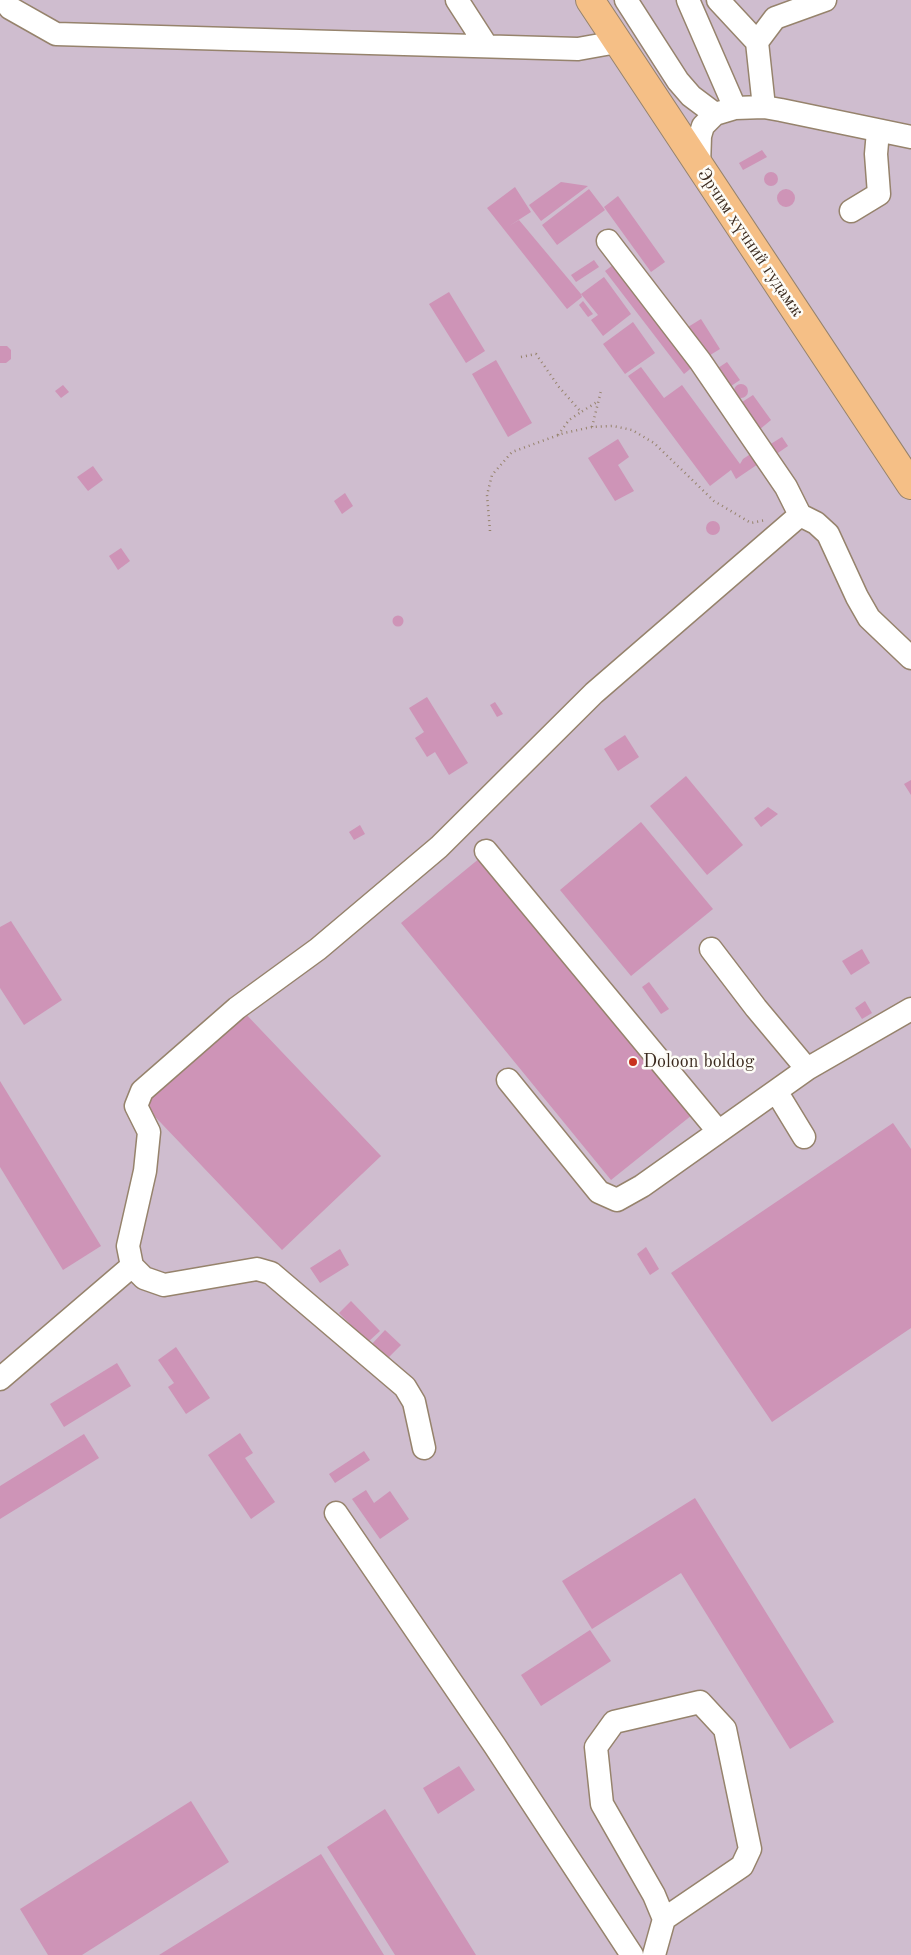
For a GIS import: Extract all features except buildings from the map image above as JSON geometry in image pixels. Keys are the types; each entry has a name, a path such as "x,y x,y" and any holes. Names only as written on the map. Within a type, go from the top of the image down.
{"main road":[{"name":"Эрчим хүчний гудамж","path":"590,0 911,485"}],"street":[{"path":"4,0 10,8 56,34 578,49 617,42"},
{"path":"457,0 486,45"},
{"path":"626,0 678,81 691,96 725,111 764,107 911,137"},
{"path":"688,0 725,111"},
{"path":"718,0 757,42 764,107"},
{"path":"757,42 775,18 825,0"},
{"path":"699,166 700,136 704,126 725,111"},
{"path":"851,211 879,194 876,154 878,131"},
{"path":"608,241 700,361 786,487 800,515 816,523 828,534 857,598 869,618 911,658"},
{"path":"424,1448 414,1402 405,1387 271,1273 257,1269 164,1285 144,1278 132,1266 128,1246 144,1171 149,1132 136,1106 142,1092 237,1008 318,949 439,847 513,770 594,693 800,515"},
{"path":"486,851 718,1131"},
{"path":"711,948 756,1008 807,1069"},
{"path":"508,1080 599,1192 618,1200 642,1186 807,1069 911,1009"},
{"path":"776,1092 804,1136"},
{"path":"0,1379 132,1266"},
{"path":"336,1513 495,1746 632,1955"},
{"path":"654,1955 664,1919 654,1895 602,1804 596,1747 614,1722 700,1702 725,1729 750,1849 742,1866 664,1919"}],"path":[{"path":"521,357 536,354 559,387 582,412"},
{"path":"592,426 601,391"},
{"path":"558,435 570,420 597,402"},
{"path":"490,531 487,495 492,475 512,452 558,435 592,426 613,426 632,430 661,448 714,501 750,523 767,520"}],"shaded area":[{"path":"0,0 911,0 911,1955 0,1955"}],"place":[{"name":"Doloon boldog","path":"633,1062"}]}
